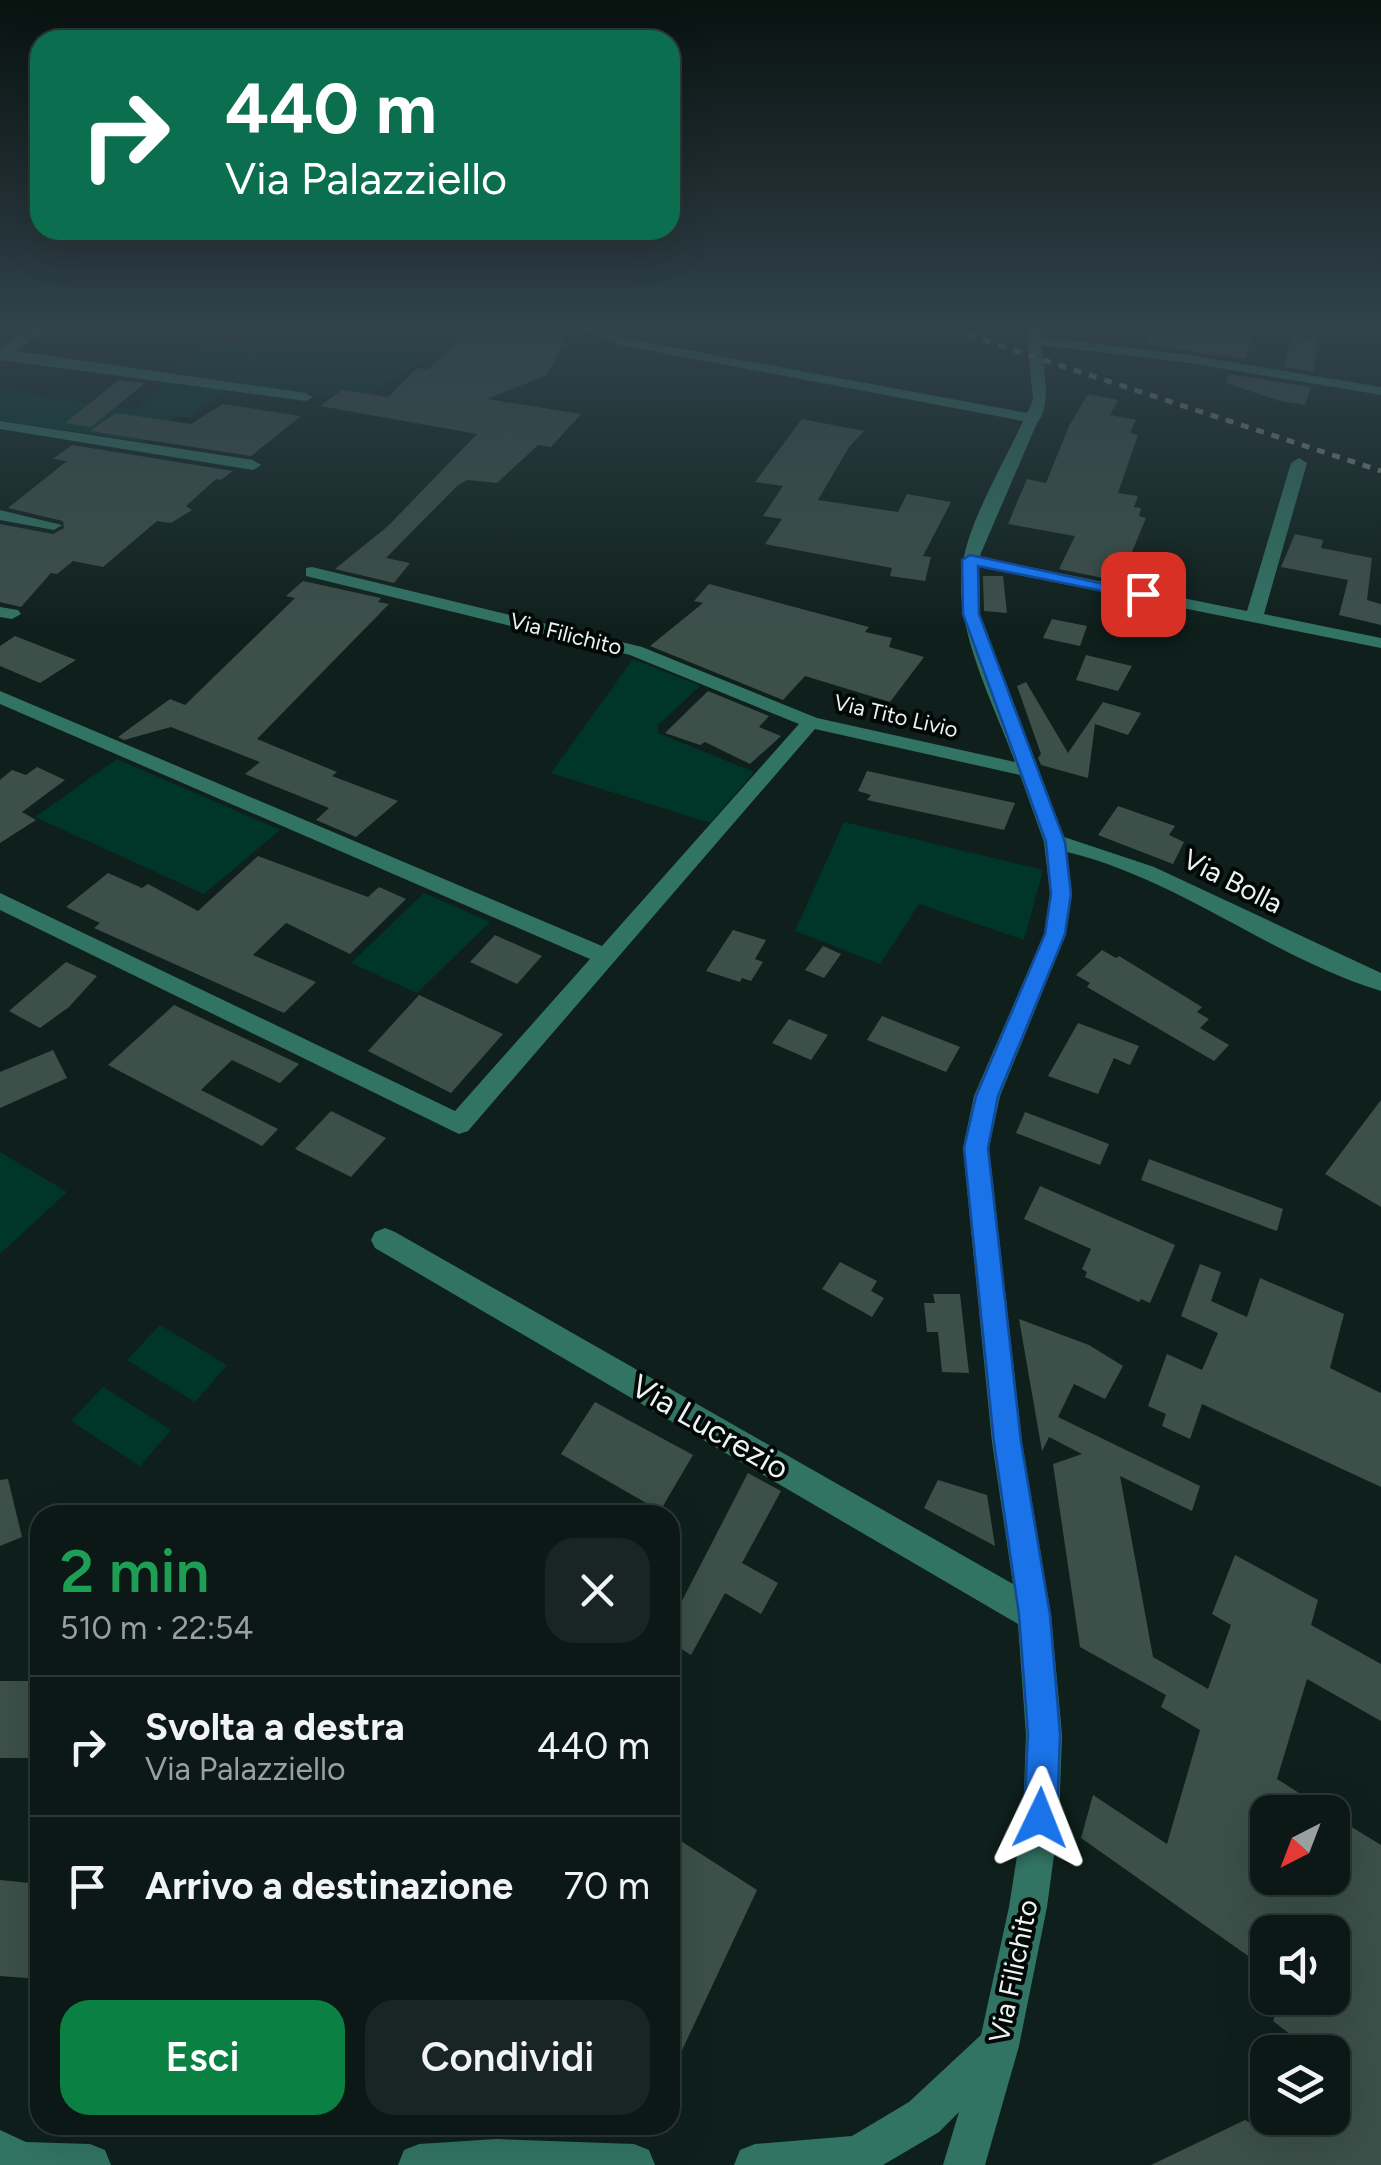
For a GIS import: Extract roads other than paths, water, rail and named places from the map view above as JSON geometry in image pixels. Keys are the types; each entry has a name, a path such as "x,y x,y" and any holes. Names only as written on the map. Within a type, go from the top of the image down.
{"street":[{"path":"7,426 253,464"},
{"name":"Via Filichito","path":"964,2165 999,2046 1028,1906 1040,1818 1044,1734 1034,1615 1008,1442 976,1148 987,1096 1055,934 1061,894 1055,842 971,614 970,560 1030,426"},
{"path":"1254,617 1299,464"},
{"path":"0,516 54,526"},
{"path":"970,560 1381,643"},
{"name":"Via Filichito","path":"312,572 636,651 811,722"},
{"path":"0,697 604,956"},
{"path":"0,720 22,707"},
{"path":"0,901 459,1124 811,722"},
{"name":"Via Tito Livio","path":"811,722 1029,771"},
{"name":"Via Bolla","path":"1055,842 1095,850 1130,863 1313,956 1381,982"},
{"name":"Via Lucrezio","path":"385,1240 1034,1615"},
{"path":"755,2165 857,2156 924,2118 999,2046"},
{"path":"13,2156 90,2165"},
{"path":"419,2165 496,2160 634,2165"}],"railway":[{"path":"1244,426 1381,471"}]}
